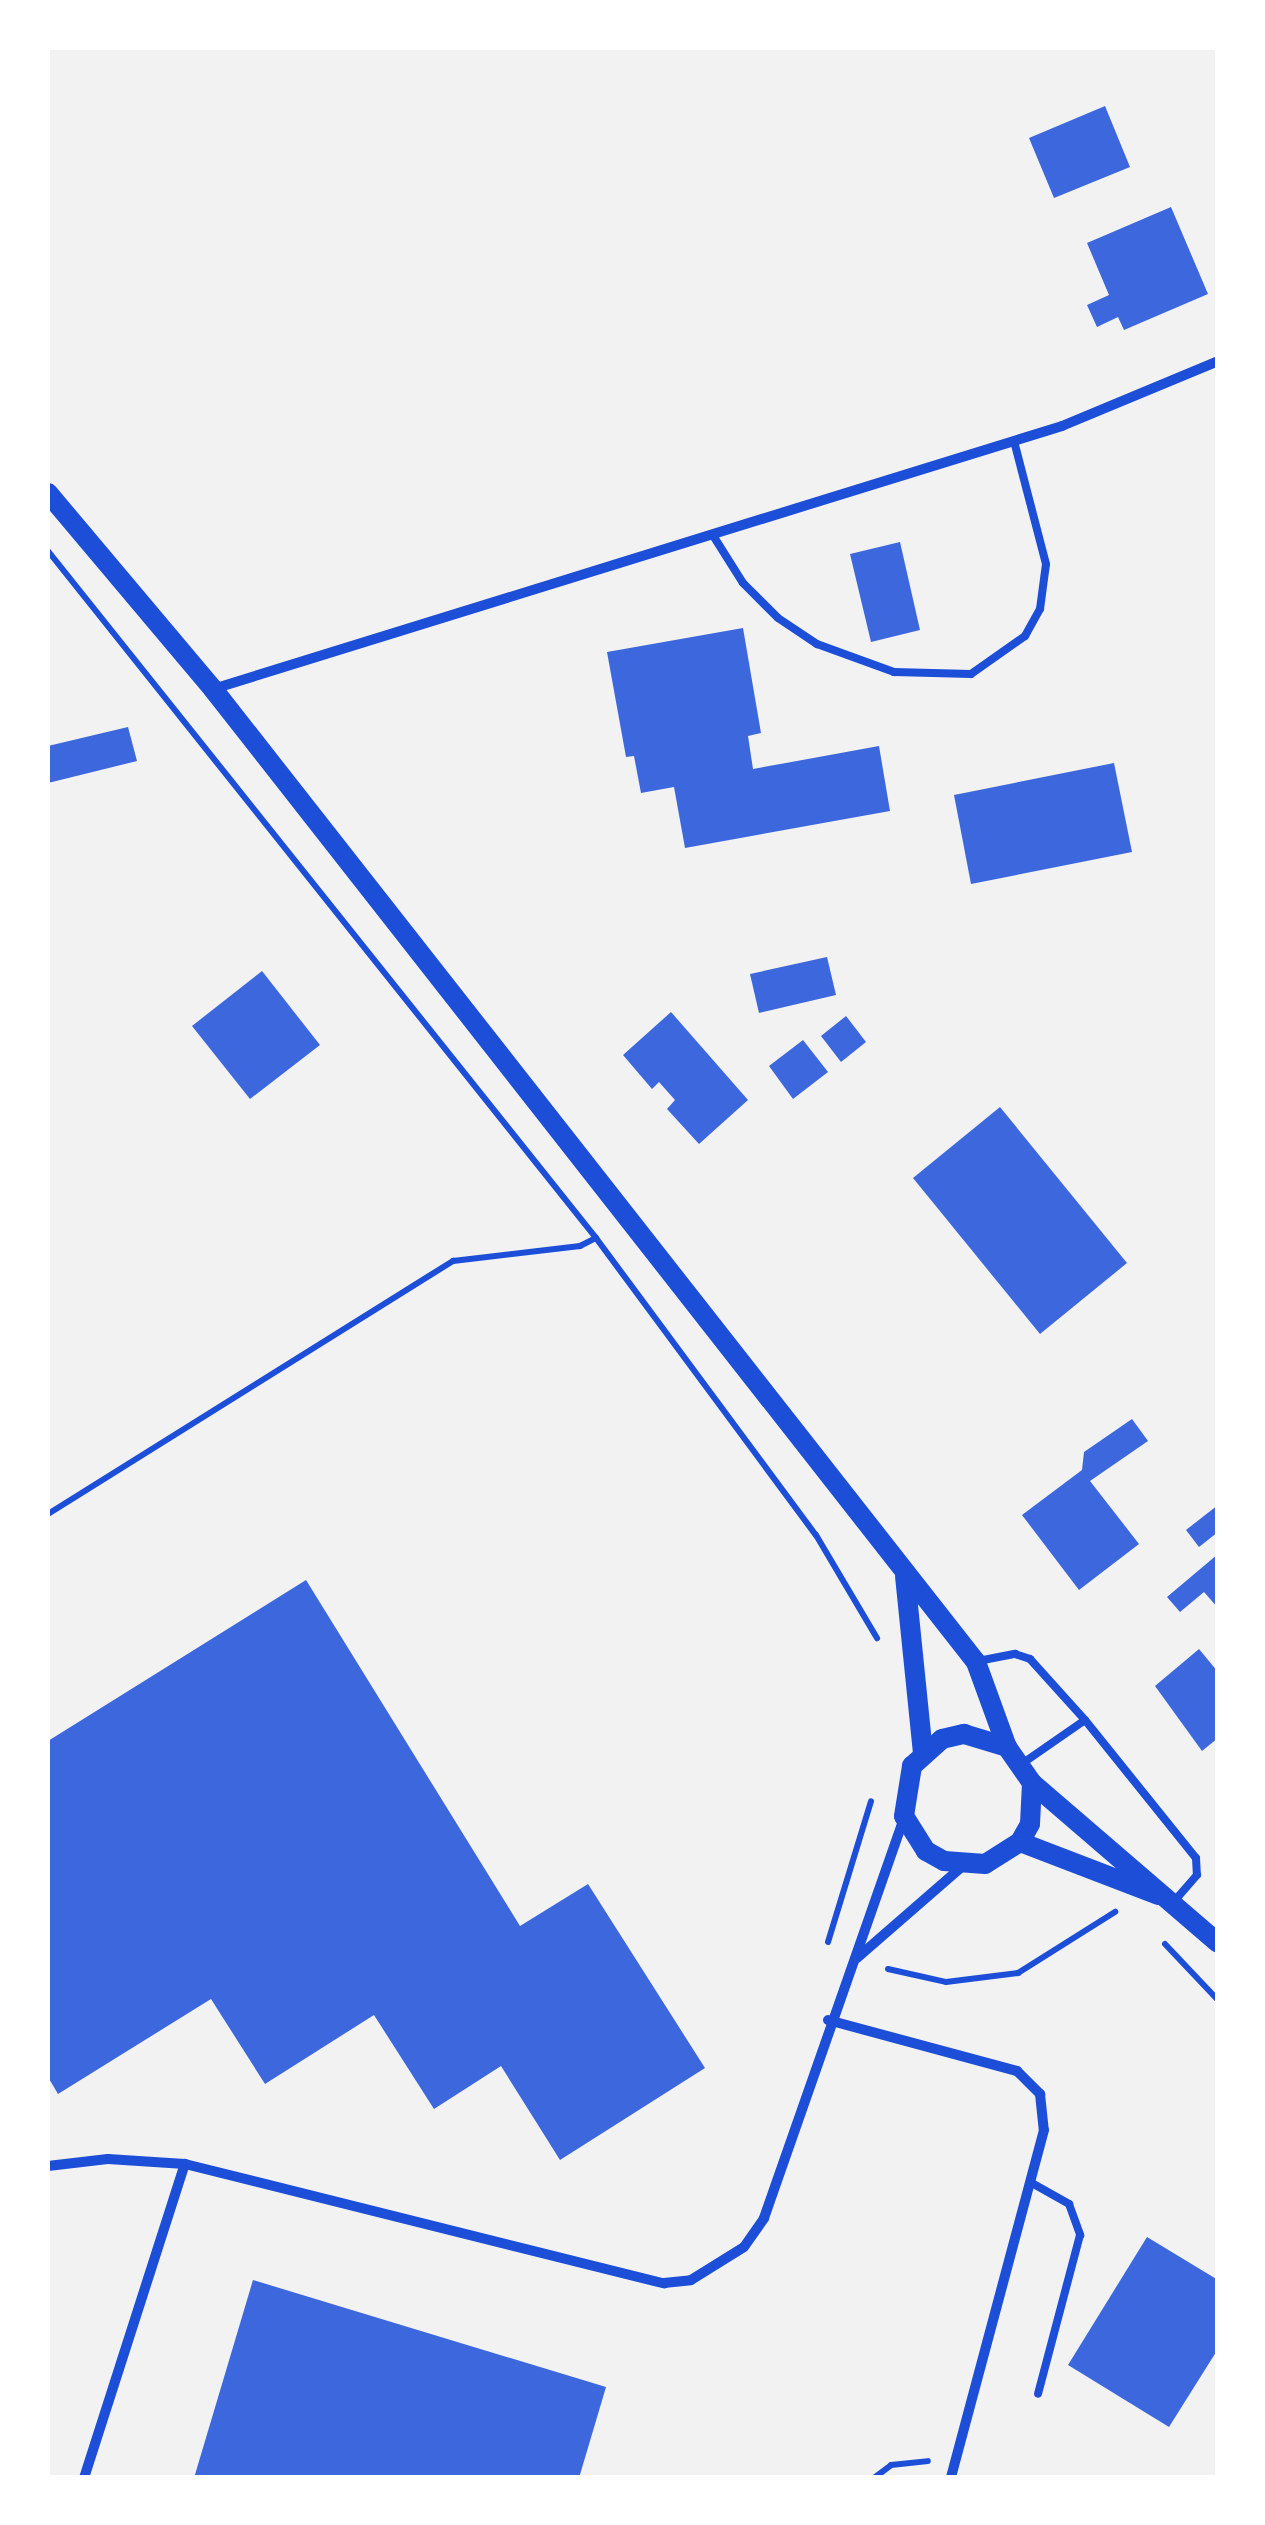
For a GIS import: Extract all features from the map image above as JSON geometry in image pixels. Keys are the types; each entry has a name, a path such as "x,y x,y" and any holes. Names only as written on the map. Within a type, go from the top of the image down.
{"main road":[{"path":"48,493 212,689 976,1662 1007,1746 1023,1763 1032,1783 1035,1804 1020,1842 985,1864 964,1865 926,1851 904,1816 905,1781 923,1752 964,1734 1007,1746"},
{"path":"905,1574 923,1752"},
{"path":"1032,1783 1174,1901 1218,1944"},
{"path":"1020,1842 1174,1901"}],"street":[{"path":"212,689 714,537 1014,441 1218,361"},
{"path":"48,2166 108,2159 184,2164 664,2283 690,2280 744,2246 764,2218 828,2020 856,1959 904,1816"},
{"path":"856,1959 964,1865"},
{"path":"828,2020 1017,2070 1040,2094 1044,2130 952,2472"},
{"path":"84,2478 184,2164"}],"lane":[{"path":"714,537 743,583 778,618 817,644 894,672 971,674 1025,636 1040,609 1046,564 1014,441"},
{"path":"976,1662 1015,1654 1030,1659 1085,1720 1196,1858 1197,1875 1174,1901"},
{"path":"1023,1763 1085,1720"},
{"path":"1030,2182 1069,2204 1080,2235 1038,2394"}],"path":[{"path":"48,550 596,1238 816,1535 869,1618 879,1646"},
{"path":"48,1514 453,1262 580,1246 596,1238"},
{"path":"833,1951 826,1949 877,1780"},
{"path":"888,1970 946,1982 1018,1974 1114,1912 1129,1912"},
{"path":"1152,1931 1218,2000"},
{"path":"874,2478 914,2461 952,2472"}],"building":[{"path":"1105,106 1130,167 1054,198 1029,138"},
{"path":"1171,207 1208,294 1124,330 1118,317 1097,327 1087,305 1109,295 1087,243"},
{"path":"900,542 920,630 871,642 850,554"},
{"path":"743,628 761,733 748,736 753,769 879,746 890,811 685,848 674,787 641,793 634,756 626,757 607,652"},
{"path":"128,727 137,761 48,783 48,746"},
{"path":"1114,763 1132,852 971,884 954,795"},
{"path":"827,957 836,995 759,1013 750,974"},
{"path":"262,971 320,1045 250,1099 192,1026"},
{"path":"671,1012 748,1100 699,1144 667,1109 675,1100 659,1082 652,1089 623,1055"},
{"path":"846,1016 866,1042 841,1062 821,1036"},
{"path":"803,1040 828,1072 793,1099 769,1066"},
{"path":"1000,1107 1127,1263 1040,1334 913,1178"},
{"path":"1132,1419 1148,1441 1090,1481 1139,1544 1079,1590 1022,1515 1082,1470 1084,1452"},
{"path":"1218,1505 1218,1532 1199,1547 1186,1530"},
{"path":"1218,1554 1218,1608 1204,1592 1180,1612 1167,1597"},
{"path":"306,1580 520,1926 588,1884 705,2068 560,2160 501,2066 434,2109 374,2015 265,2084 211,1999 58,2094 48,2077 48,1741"},
{"path":"1199,1649 1218,1672 1218,1738 1202,1751 1155,1686"},
{"path":"1147,2237 1218,2280 1218,2349 1169,2427 1068,2365"},
{"path":"253,2280 606,2387 579,2478 194,2478"}]}
